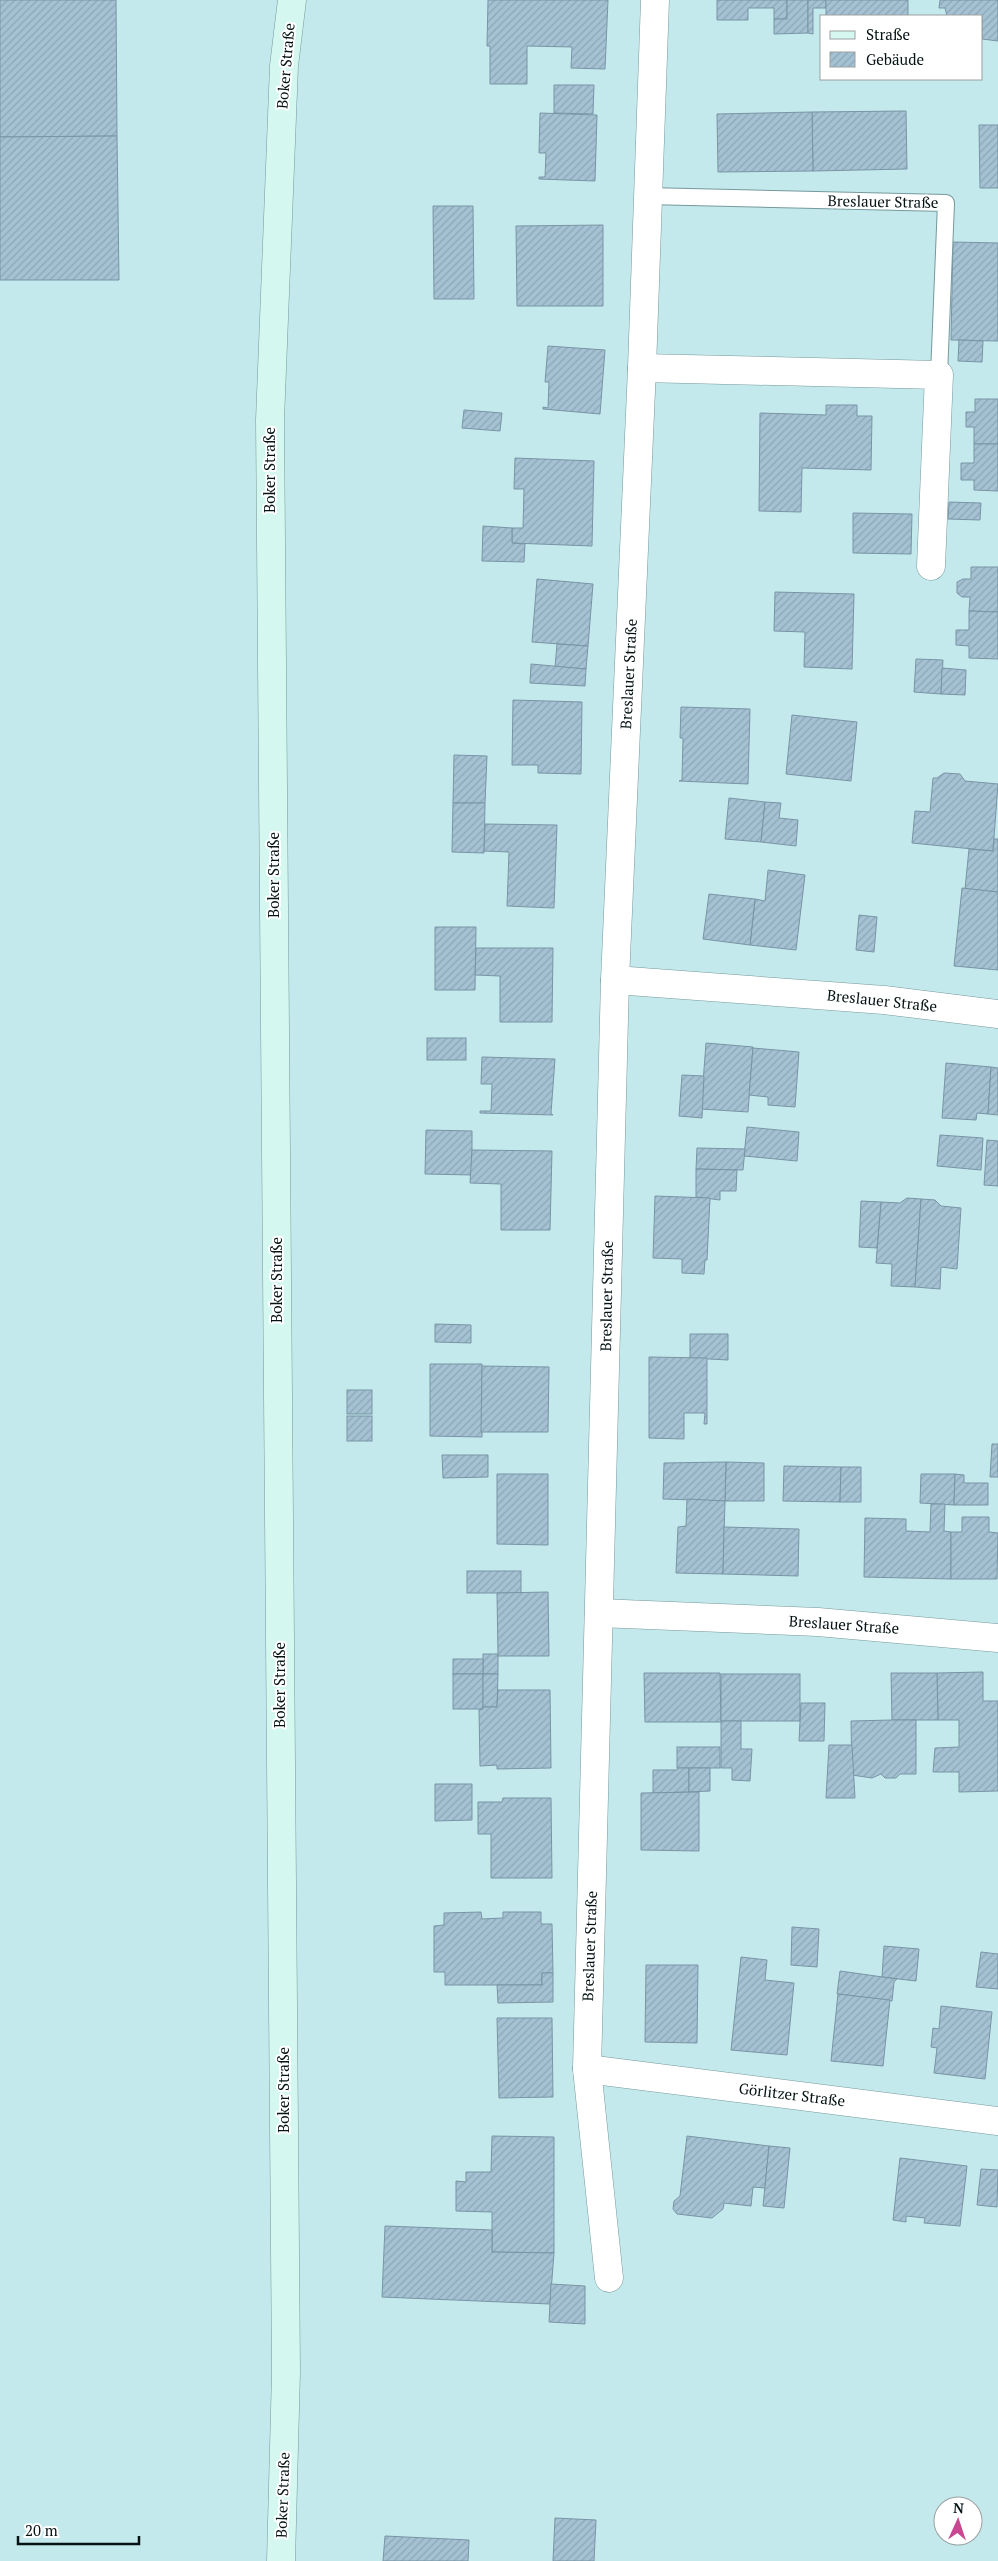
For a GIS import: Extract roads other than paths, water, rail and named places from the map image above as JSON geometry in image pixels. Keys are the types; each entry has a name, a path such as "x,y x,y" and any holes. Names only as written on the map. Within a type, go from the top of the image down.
{"main road":[{"name":"Boker Straße","path":"281,2561 286,2362 270,420 284,66 292,0"}],"street":[{"name":"Breslauer Straße","path":"609,2278 587,2069 615,980 642,368 655,0"},
{"path":"642,368 939,375"},
{"name":"Breslauer Straße","path":"931,566 939,375"},
{"name":"Breslauer Straße","path":"615,980 875,1000 998,1014"},
{"name":"Breslauer Straße","path":"599,1614 818,1622 998,1638"},
{"name":"Görlitzer Straße","path":"587,2069 998,2121"}],"lane":[{"name":"Breslauer Straße","path":"647,196 946,203 939,375"}]}
